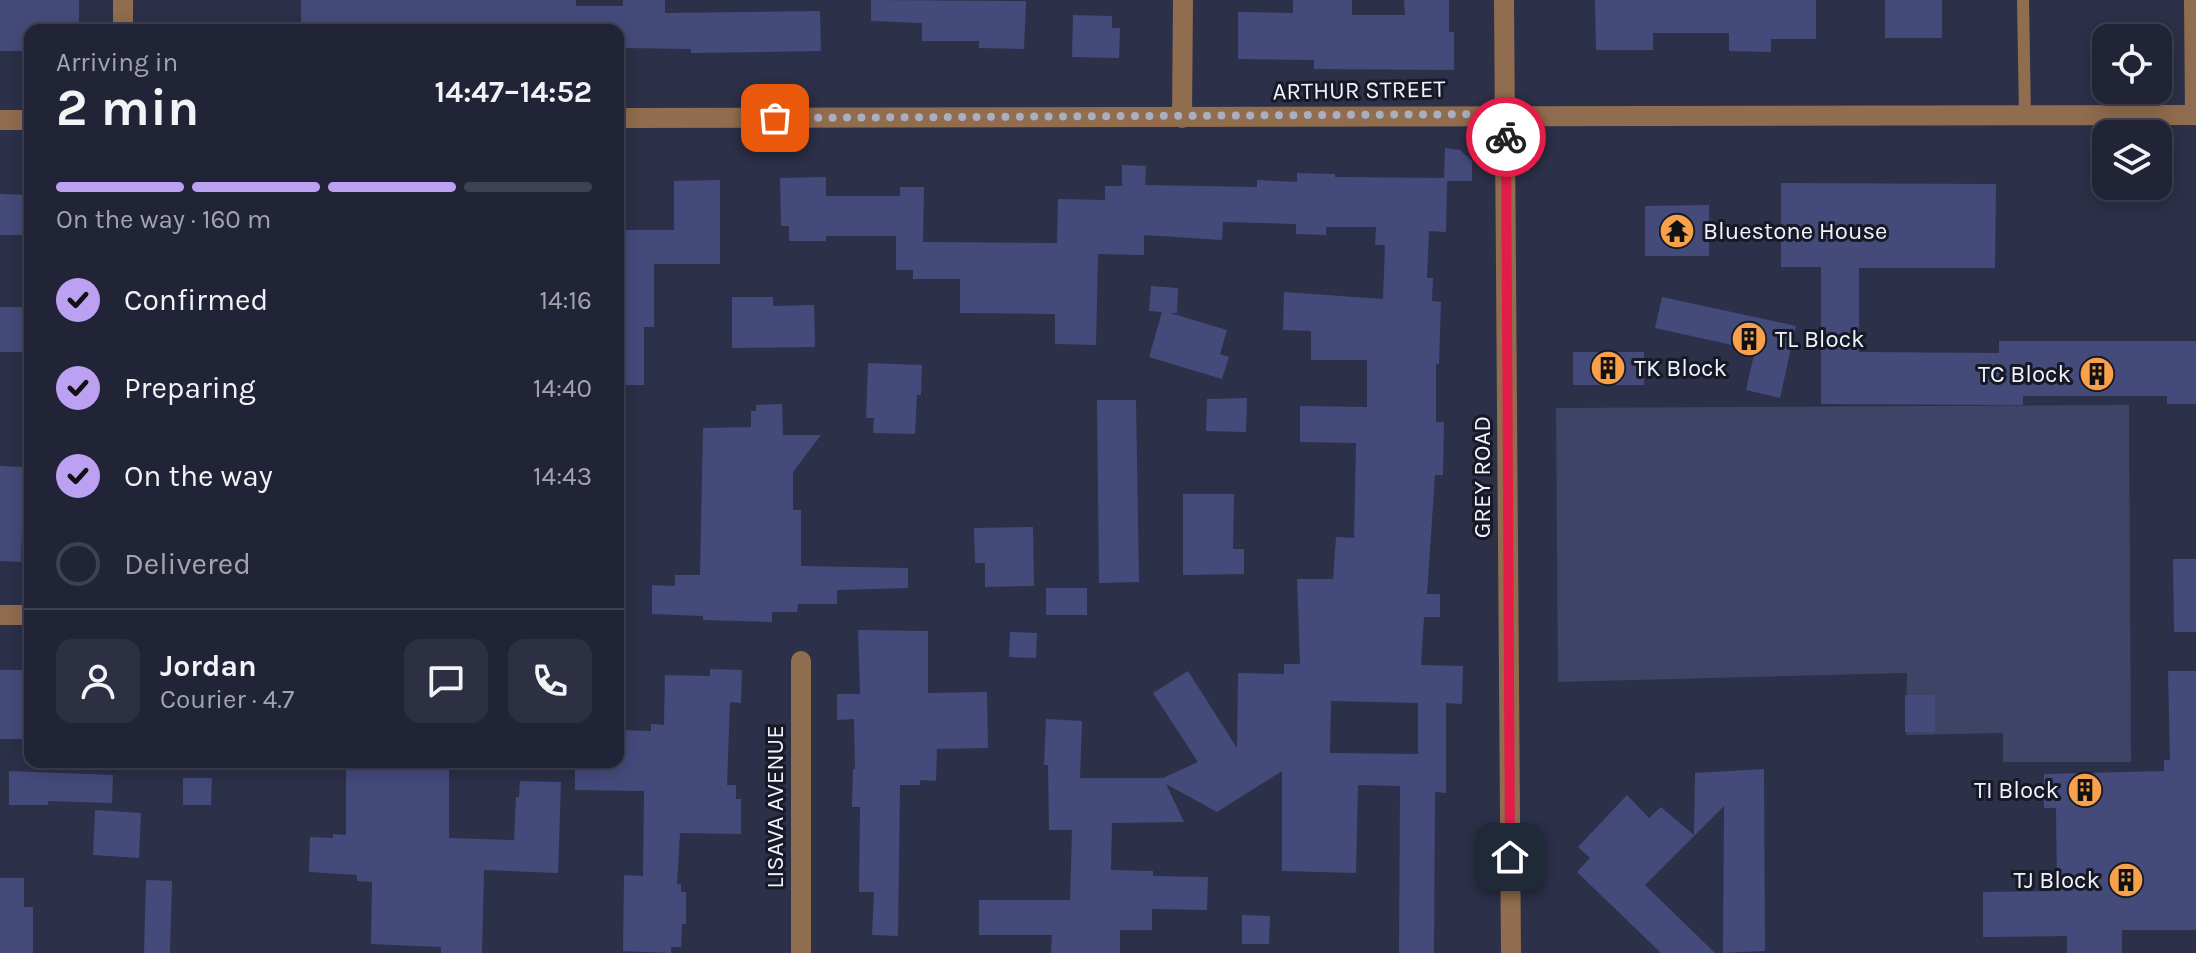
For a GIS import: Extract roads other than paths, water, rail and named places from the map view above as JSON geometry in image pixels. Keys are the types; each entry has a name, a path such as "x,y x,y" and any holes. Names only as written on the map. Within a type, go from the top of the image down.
{"street":[{"path":"123,0 123,24"},
{"path":"1182,118 1183,0"},
{"name":"GREY ROAD","path":"1504,0 1511,953"},
{"name":"ARTHUR STREET","path":"624,118 2193,115"},
{"path":"0,120 24,120"},
{"path":"0,615 24,615"},
{"name":"LISAVA AVENUE","path":"801,661 801,953"}],"lane":[{"path":"2023,0 2025,116"},
{"path":"2190,0 2193,115"}],"place":[{"name":"Bluestone House","path":"1677,231"},
{"name":"TL Block","path":"1749,339"},
{"name":"TK Block","path":"1608,368"},
{"name":"TC Block","path":"2097,374"},
{"name":"TI Block","path":"2085,790"},
{"name":"TJ Block","path":"2126,880"}]}
